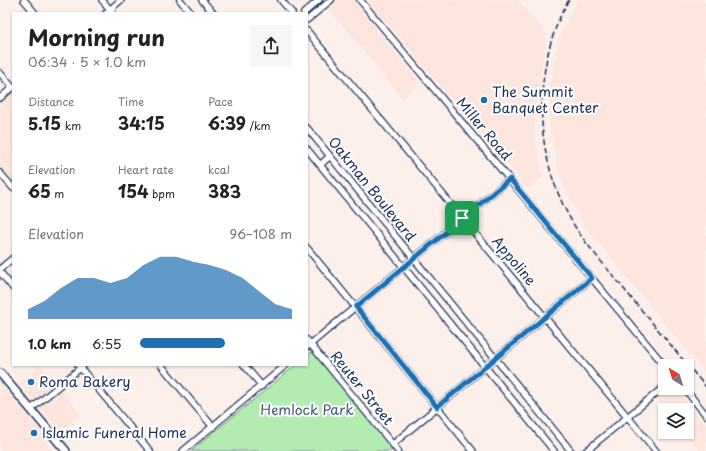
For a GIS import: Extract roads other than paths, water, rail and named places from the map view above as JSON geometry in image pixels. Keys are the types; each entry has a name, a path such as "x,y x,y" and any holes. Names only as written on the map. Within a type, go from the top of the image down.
{"main road":[{"path":"0,373 66,451"}],"street":[{"path":"24,0 34,12"},
{"path":"102,0 109,12 121,0"},
{"path":"180,0 190,12"},
{"path":"202,0 212,12"},
{"path":"281,0 291,12"},
{"path":"305,12 319,0"},
{"name":"Miller Road","path":"360,0 659,359"},
{"path":"308,19 328,1"},
{"name":"Appoline","path":"308,32 656,451"},
{"path":"0,73 12,86"},
{"path":"0,98 12,88"},
{"name":"Oakman Boulevard","path":"308,129 571,451"},
{"name":"Oakman Boulevard","path":"308,150 554,451"},
{"path":"320,165 330,156"},
{"path":"0,173 12,187"},
{"path":"308,344 356,307 510,179"},
{"path":"308,249 473,451"},
{"path":"0,269 12,259"},
{"path":"0,272 12,287"},
{"path":"393,444 592,278"},
{"name":"Reuter Street","path":"308,344 398,451"},
{"path":"31,409 81,366 150,451"},
{"path":"162,366 212,426"},
{"path":"245,366 262,386"},
{"path":"183,451 285,366"},
{"path":"586,451 658,392"},
{"path":"690,395 706,415"}],"railway":[{"path":"569,0 555,30 546,62 543,83 542,123 544,142 553,180 560,198 579,233 706,387"}],"place":[{"name":"The Summit Banquet Center","path":"484,100"},
{"name":"Roma Bakery","path":"31,382"},
{"name":"Islamic Funeral Home","path":"34,433"}],"park label":[{"name":"Hemlock Park","path":"307,410"}]}
